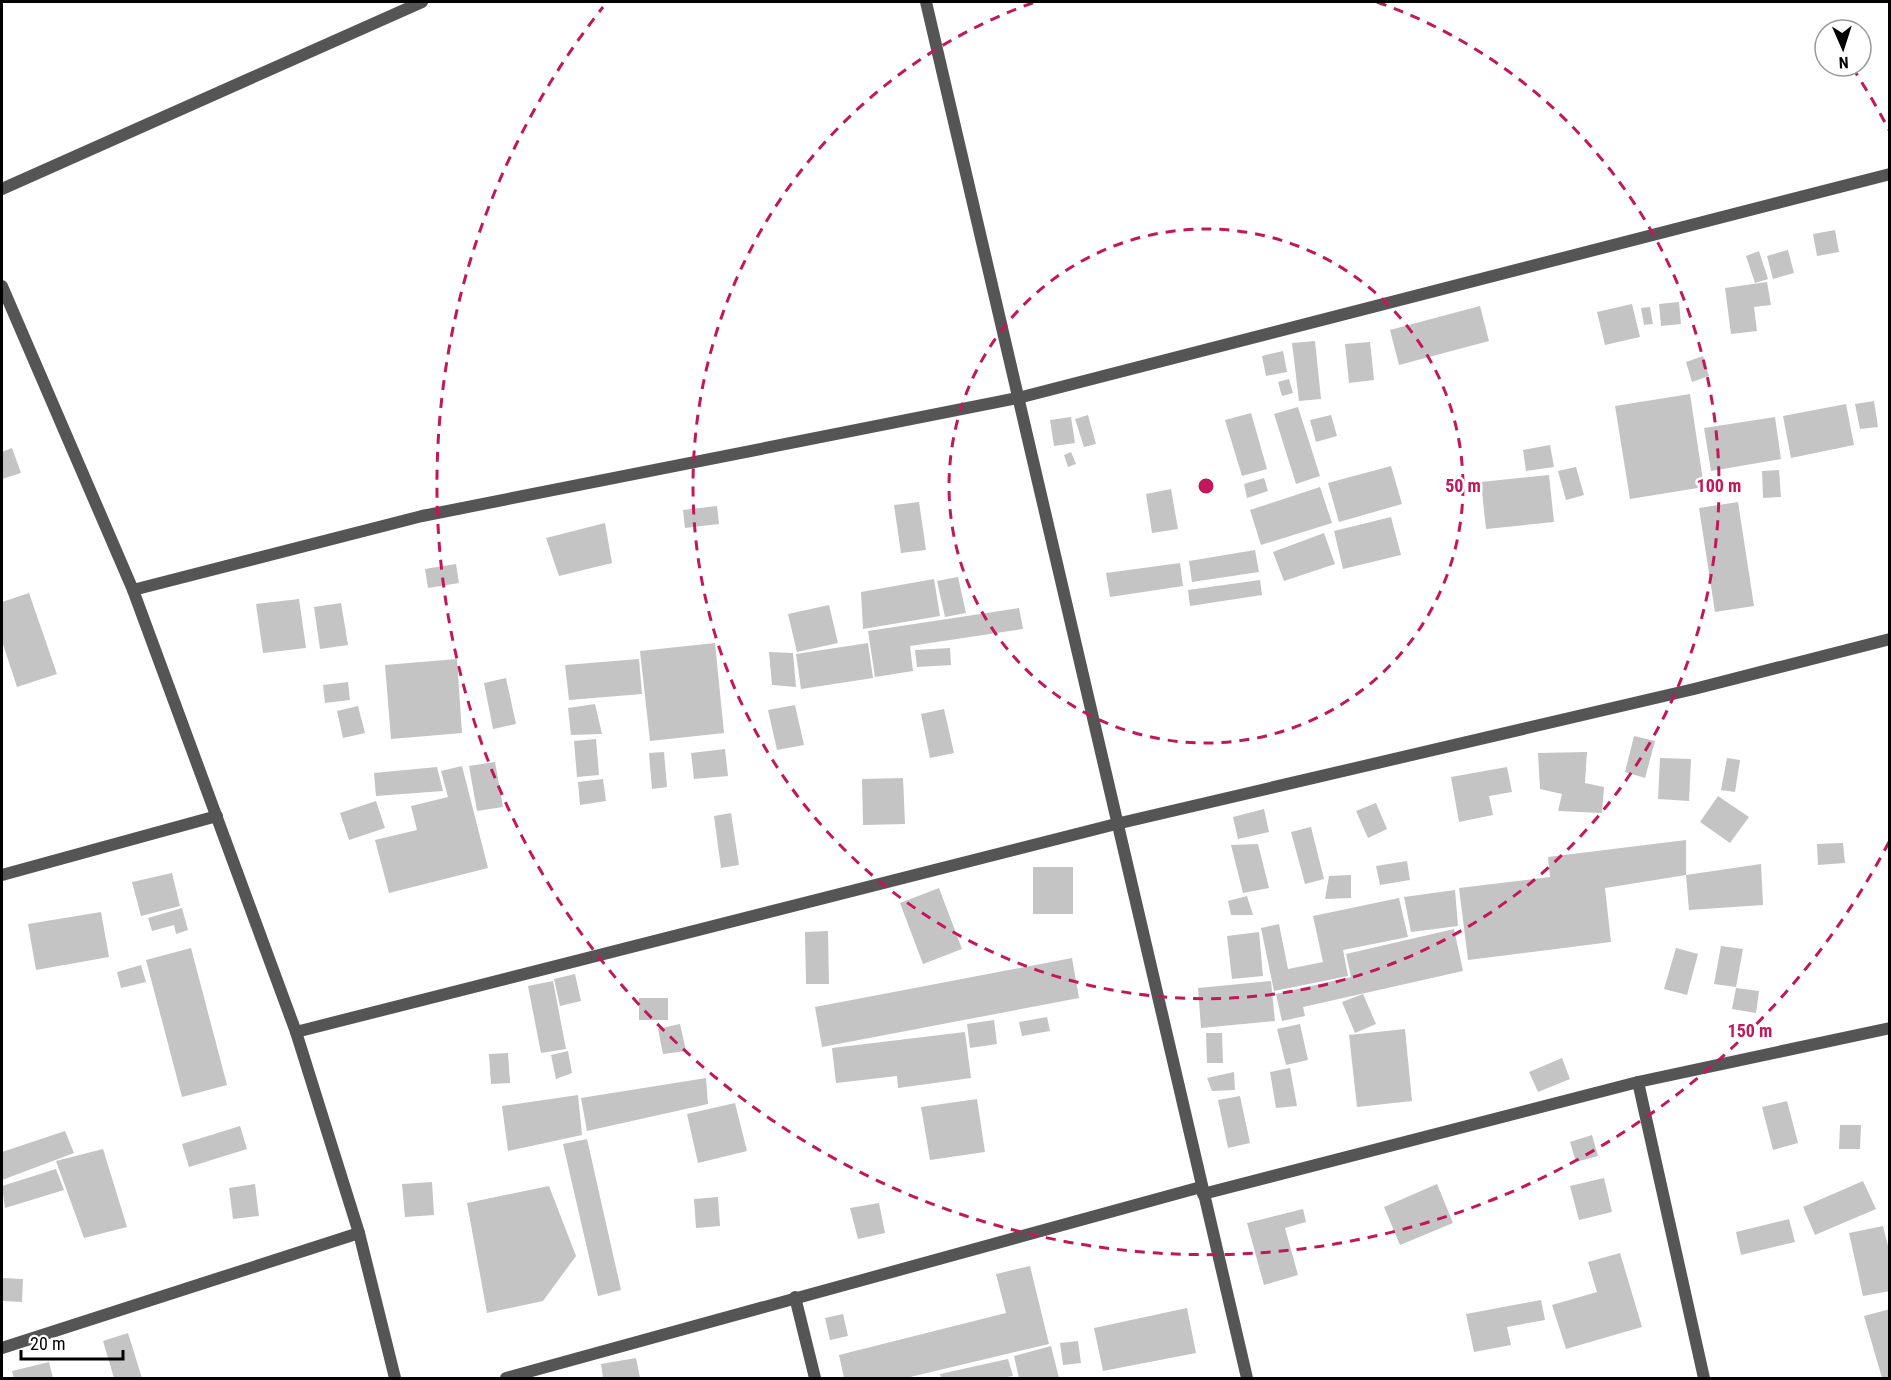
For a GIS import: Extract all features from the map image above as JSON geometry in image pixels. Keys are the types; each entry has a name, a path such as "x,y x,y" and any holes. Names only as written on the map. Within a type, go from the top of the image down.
{"street":[{"path":"2,189 422,2"},
{"path":"926,2 1247,1378"},
{"path":"133,590 422,516 1018,398 1890,174"},
{"path":"2,286 133,590 296,1032 359,1233 395,1378"},
{"path":"296,1032 1116,824 1694,689 1890,639"},
{"path":"2,875 217,816"},
{"path":"1201,1187 1203,1194 1638,1082 1890,1028"},
{"path":"1638,1082 1704,1378"},
{"path":"506,1378 1201,1187"},
{"path":"2,1348 359,1233"},
{"path":"795,1297 815,1378"}],"building":[{"path":"1835,230 1839,252 1817,256 1813,234"},
{"path":"1788,250 1794,273 1773,279 1767,256"},
{"path":"1759,251 1768,279 1755,283 1746,256"},
{"path":"1767,282 1771,305 1754,307 1757,331 1731,334 1725,288"},
{"path":"1679,302 1681,324 1661,326 1659,304"},
{"path":"1632,304 1640,337 1605,345 1597,312"},
{"path":"1480,306 1489,341 1399,365 1390,330"},
{"path":"1650,307 1653,324 1644,325 1641,308"},
{"path":"1315,341 1321,399 1299,401 1292,343"},
{"path":"1370,342 1374,380 1349,383 1345,344"},
{"path":"1283,351 1287,372 1266,376 1262,356"},
{"path":"1703,356 1709,376 1692,382 1686,362"},
{"path":"1289,379 1293,393 1282,396 1278,382"},
{"path":"1690,394 1704,487 1630,499 1615,406"},
{"path":"1874,401 1878,427 1860,429 1855,404"},
{"path":"1846,404 1854,445 1791,458 1783,416"},
{"path":"1298,407 1320,476 1296,484 1274,414"},
{"path":"1251,413 1267,469 1242,476 1225,420"},
{"path":"1088,415 1096,444 1084,447 1075,419"},
{"path":"1331,415 1337,436 1316,442 1310,420"},
{"path":"1071,417 1075,443 1054,446 1050,420"},
{"path":"1775,417 1781,459 1711,471 1704,428"},
{"path":"1550,445 1554,467 1526,471 1523,450"},
{"path":"12,448 21,473 2,479 2,452"},
{"path":"1071,452 1076,464 1068,467 1064,455"},
{"path":"1391,466 1402,504 1339,522 1328,483"},
{"path":"1576,467 1584,495 1566,500 1558,471"},
{"path":"1779,470 1781,497 1763,498 1762,471"},
{"path":"1549,475 1554,522 1486,529 1481,482"},
{"path":"1264,478 1268,491 1247,498 1244,484"},
{"path":"1320,487 1332,523 1261,545 1250,510"},
{"path":"1171,489 1178,529 1152,533 1146,494"},
{"path":"919,502 926,550 901,553 894,505"},
{"path":"1738,502 1754,606 1715,612 1699,508"},
{"path":"717,506 719,524 685,528 683,510"},
{"path":"1391,517 1401,555 1343,569 1334,531"},
{"path":"605,523 612,563 559,576 546,538"},
{"path":"1324,533 1335,564 1284,581 1273,552"},
{"path":"1255,550 1259,572 1192,582 1189,561"},
{"path":"1180,563 1183,586 1110,597 1106,573"},
{"path":"456,564 459,583 428,588 425,569"},
{"path":"958,577 966,613 945,617 937,581"},
{"path":"934,579 940,616 863,629 861,592"},
{"path":"1260,580 1262,595 1190,606 1188,590"},
{"path":"29,593 57,674 17,687 2,641 2,602"},
{"path":"299,599 306,648 263,653 256,604"},
{"path":"341,603 348,645 320,649 314,607"},
{"path":"829,605 838,643 797,652 788,614"},
{"path":"1019,608 1023,629 910,646 913,671 875,677 868,631"},
{"path":"715,643 724,733 650,741 640,651"},
{"path":"868,643 873,678 801,689 796,654"},
{"path":"950,648 951,665 917,667 915,650"},
{"path":"769,652 793,653 796,687 772,685"},
{"path":"457,659 462,733 391,739 385,665"},
{"path":"639,659 642,694 569,700 565,665"},
{"path":"506,678 516,724 493,729 484,683"},
{"path":"348,682 350,700 325,703 323,685"},
{"path":"595,704 602,734 571,735 568,708"},
{"path":"795,705 804,745 777,750 768,710"},
{"path":"358,706 365,733 343,738 337,711"},
{"path":"944,709 954,753 930,758 921,714"},
{"path":"1634,736 1655,741 1645,778 1625,772"},
{"path":"596,739 599,775 577,777 574,741"},
{"path":"725,749 728,776 694,779 691,753"},
{"path":"664,752 667,787 652,789 649,753"},
{"path":"1587,752 1585,783 1604,787 1602,813 1558,811 1562,794 1540,789 1538,753"},
{"path":"1660,758 1691,759 1689,801 1658,799"},
{"path":"1727,758 1740,760 1735,792 1721,790"},
{"path":"495,762 503,807 477,811 469,766"},
{"path":"462,766 488,868 389,893 375,840 417,830 411,806 448,797 441,771"},
{"path":"437,767 443,791 376,796 374,773"},
{"path":"1507,767 1512,792 1489,796 1493,815 1459,822 1451,777"},
{"path":"903,778 905,824 863,825 862,779"},
{"path":"603,779 606,801 580,805 578,782"},
{"path":"1718,796 1749,817 1730,843 1700,822"},
{"path":"376,801 385,828 349,840 340,813"},
{"path":"1376,803 1387,829 1368,838 1356,811"},
{"path":"1264,809 1269,832 1238,839 1233,817"},
{"path":"731,813 739,865 721,868 714,816"},
{"path":"1311,827 1324,879 1305,884 1291,832"},
{"path":"1686,840 1686,875 1605,888 1611,942 1468,960 1459,888 1550,877 1548,857"},
{"path":"1843,843 1845,863 1818,865 1817,844"},
{"path":"1258,844 1269,888 1243,893 1231,845"},
{"path":"1407,861 1410,880 1380,885 1376,866"},
{"path":"1761,864 1763,905 1689,910 1686,875"},
{"path":"1033,867 1073,867 1073,914 1033,914"},
{"path":"172,873 180,906 141,916 132,882"},
{"path":"1351,875 1351,898 1325,899 1329,876"},
{"path":"939,888 962,949 923,964 900,903"},
{"path":"1455,890 1458,926 1411,932 1404,897"},
{"path":"1247,896 1253,915 1231,915 1228,901"},
{"path":"1399,898 1408,937 1343,950 1348,976 1274,991 1261,928 1279,924 1288,969 1323,962 1313,916"},
{"path":"182,908 188,930 176,934 174,925 152,931 148,918"},
{"path":"101,912 109,957 36,970 28,924"},
{"path":"1454,929 1463,971 1303,1007 1305,1016 1282,1021 1276,994 1351,977 1346,954"},
{"path":"828,931 829,984 806,984 805,932"},
{"path":"1259,932 1263,976 1232,979 1227,936"},
{"path":"1721,946 1743,949 1736,987 1714,984"},
{"path":"191,948 227,1085 182,1097 146,960"},
{"path":"1676,948 1698,954 1687,995 1664,989"},
{"path":"1072,958 1079,998 822,1047 815,1007"},
{"path":"141,965 146,982 121,988 117,972"},
{"path":"575,974 581,1001 560,1006 554,979"},
{"path":"553,981 566,1049 541,1053 528,986"},
{"path":"1271,981 1275,1021 1201,1028 1198,988"},
{"path":"1736,988 1759,991 1756,1013 1732,1009"},
{"path":"1363,994 1376,1024 1355,1033 1342,1002"},
{"path":"639,998 668,998 668,1020 639,1020"},
{"path":"1047,1017 1050,1031 1022,1036 1019,1022"},
{"path":"994,1020 997,1044 970,1048 967,1024"},
{"path":"680,1024 686,1051 663,1054 658,1029"},
{"path":"1300,1024 1308,1060 1286,1065 1277,1029"},
{"path":"1405,1029 1412,1101 1357,1107 1349,1035"},
{"path":"965,1032 971,1078 898,1088 897,1076 836,1083 832,1048"},
{"path":"1206,1033 1222,1033 1223,1063 1207,1063"},
{"path":"568,1051 572,1073 556,1079 551,1055"},
{"path":"508,1053 510,1083 491,1084 489,1054"},
{"path":"1562,1058 1570,1079 1538,1092 1529,1072"},
{"path":"1290,1068 1297,1106 1276,1108 1270,1072"},
{"path":"1234,1072 1235,1090 1212,1091 1207,1078"},
{"path":"706,1078 708,1104 587,1131 581,1098"},
{"path":"578,1095 582,1135 508,1151 502,1106"},
{"path":"1240,1096 1250,1143 1228,1148 1218,1100"},
{"path":"977,1099 985,1152 930,1160 921,1107"},
{"path":"1787,1101 1798,1143 1773,1150 1762,1107"},
{"path":"735,1103 747,1151 698,1163 687,1114"},
{"path":"1840,1125 1861,1125 1860,1149 1839,1149"},
{"path":"240,1126 247,1149 189,1167 182,1144"},
{"path":"65,1131 74,1153 2,1180 2,1152"},
{"path":"1592,1135 1598,1156 1576,1162 1570,1142"},
{"path":"587,1139 621,1290 598,1296 563,1144"},
{"path":"103,1149 127,1227 84,1238 56,1161"},
{"path":"56,1169 64,1190 5,1208 2,1186"},
{"path":"1604,1178 1612,1212 1579,1220 1570,1186"},
{"path":"1863,1181 1876,1209 1815,1235 1803,1207"},
{"path":"432,1182 434,1215 405,1217 402,1184"},
{"path":"255,1184 259,1216 233,1219 229,1188"},
{"path":"1437,1184 1453,1223 1400,1245 1384,1207"},
{"path":"549,1186 576,1256 543,1301 487,1313 467,1203"},
{"path":"718,1197 720,1226 696,1228 694,1199"},
{"path":"879,1203 885,1233 858,1239 850,1208"},
{"path":"1303,1209 1306,1222 1285,1228 1298,1275 1264,1285 1247,1223"},
{"path":"1789,1219 1795,1242 1741,1255 1736,1232"},
{"path":"1883,1226 1890,1254 1890,1291 1863,1296 1849,1233"},
{"path":"1620,1253 1642,1327 1566,1349 1552,1305 1597,1292 1588,1262"},
{"path":"1030,1266 1049,1344 906,1378 844,1378 839,1355 1006,1313 996,1274"},
{"path":"2,1278 23,1279 22,1302 2,1301"},
{"path":"1541,1300 1545,1320 1507,1327 1511,1345 1474,1352 1466,1314"},
{"path":"1187,1308 1196,1353 1103,1371 1094,1328"},
{"path":"1890,1309 1890,1378 1882,1378 1864,1316"},
{"path":"843,1314 848,1336 830,1340 825,1318"},
{"path":"128,1333 142,1378 114,1378 103,1341"},
{"path":"1078,1341 1081,1363 1063,1365 1060,1343"},
{"path":"1051,1346 1059,1378 1019,1378 1014,1356"},
{"path":"636,1358 640,1378 603,1378 601,1364"},
{"path":"1008,1359 1013,1376 941,1378 940,1374"},
{"path":"49,1362 53,1378 14,1378 12,1371"}]}
